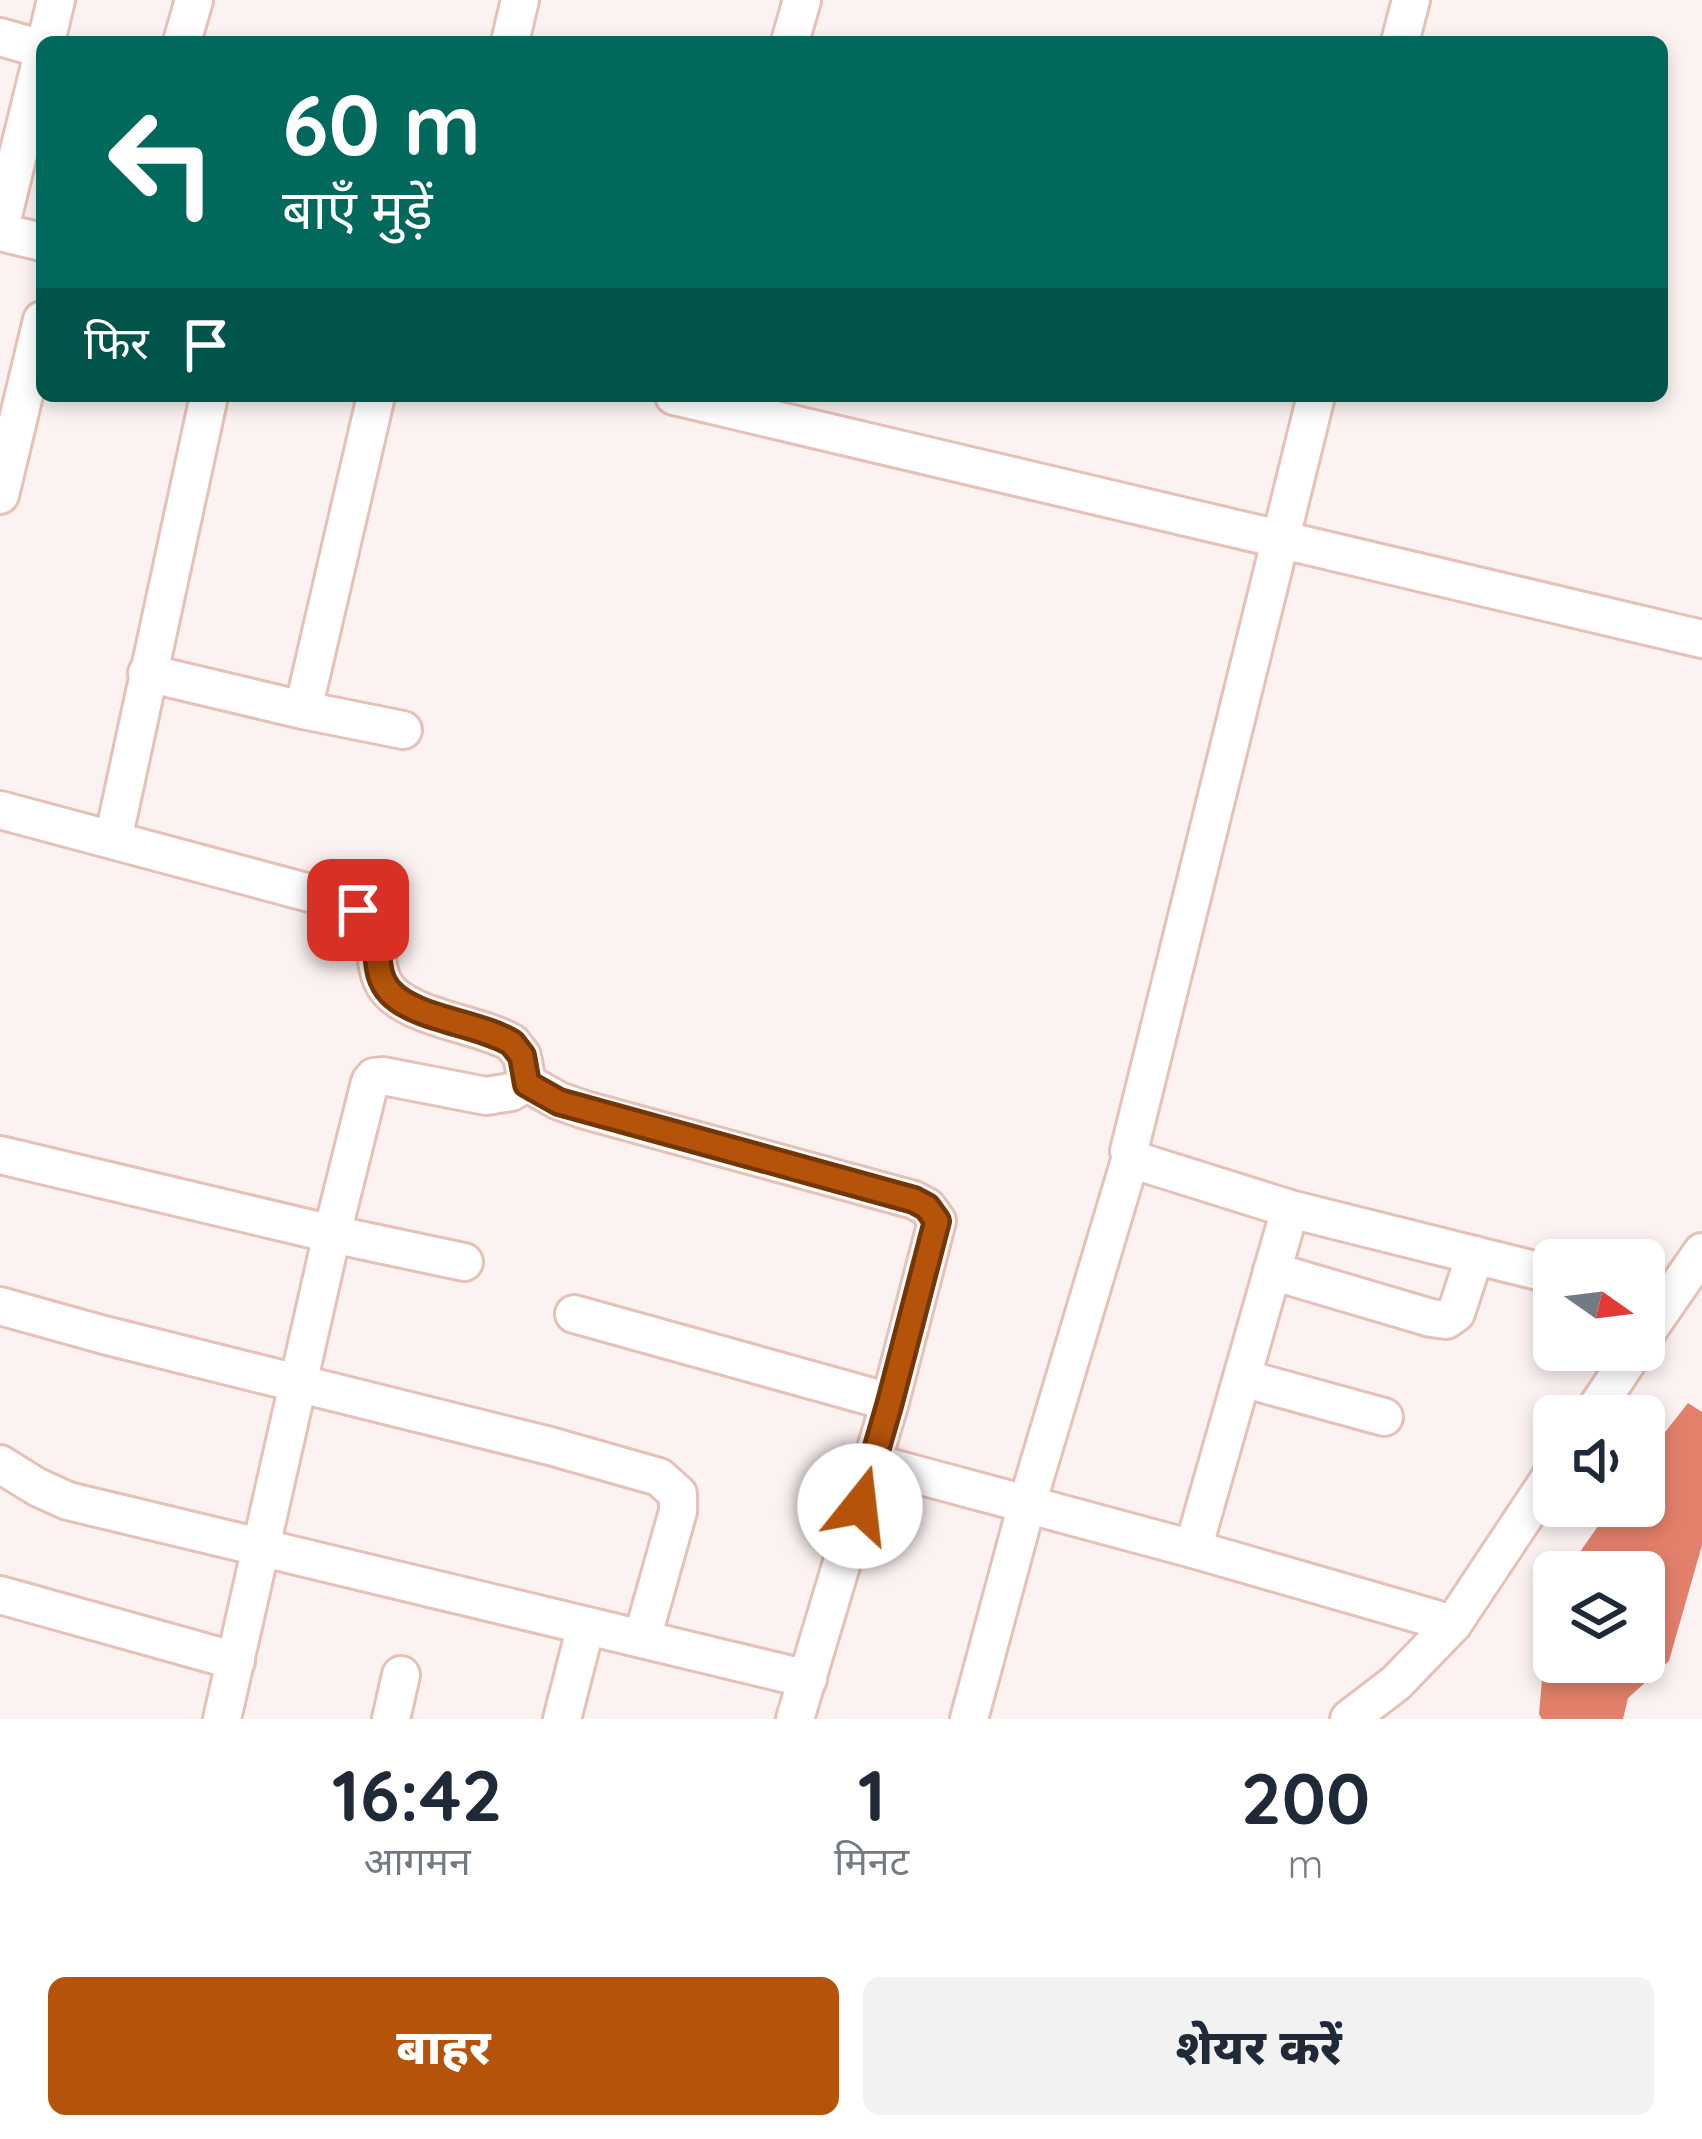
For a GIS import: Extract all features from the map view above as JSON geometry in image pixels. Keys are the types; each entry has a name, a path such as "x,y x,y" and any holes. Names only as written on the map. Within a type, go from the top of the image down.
{"street":[{"path":"46,36 56,0"},
{"path":"184,36 194,0"},
{"path":"511,36 520,0"},
{"path":"792,36 802,0"},
{"path":"1402,36 1411,0"},
{"path":"0,37 36,47"},
{"path":"36,78 0,230 36,240"},
{"path":"0,495 36,345"},
{"path":"112,840 208,402"},
{"path":"303,710 375,402"},
{"path":"705,402 1702,639"},
{"path":"969,1719 1027,1504 1131,1157 1130,1140 1315,402"},
{"path":"147,673 403,730"},
{"path":"0,809 347,903 374,925 380,977 387,990 402,1003 512,1043 522,1056 527,1084"},
{"path":"222,1719 368,1088 374,1077 383,1076 486,1096 527,1084"},
{"path":"527,1084 584,1110 892,1194 927,1207 937,1221 873,1463 795,1719"},
{"path":"0,1155 464,1262"},
{"path":"1131,1157 1290,1209 1533,1270"},
{"path":"1193,1549 1290,1209"},
{"path":"1665,1290 1702,1252"},
{"path":"1272,1271 1446,1320 1456,1313 1474,1256"},
{"path":"0,1306 659,1477 678,1494 678,1511 642,1640"},
{"path":"574,1314 890,1402"},
{"path":"1242,1378 1384,1417"},
{"path":"873,1463 1453,1624"},
{"path":"0,1464 68,1501 808,1679"},
{"path":"1349,1719 1396,1683 1453,1624 1533,1504"},
{"path":"0,1595 236,1661"},
{"path":"562,1719 586,1626"},
{"path":"391,1719 401,1675"}],"shaded area":[{"path":"1688,1403 1702,1412 1702,1545 1665,1665 1665,1551 1581,1551 1597,1527 1665,1527 1665,1432"},
{"path":"1542,1683 1645,1683 1628,1698 1623,1719 1542,1719"}],"route":[{"path":"358,910 374,925 380,977 387,990 402,1003 512,1043 522,1056 527,1084 559,1102 927,1207 937,1221 860,1506"}]}
